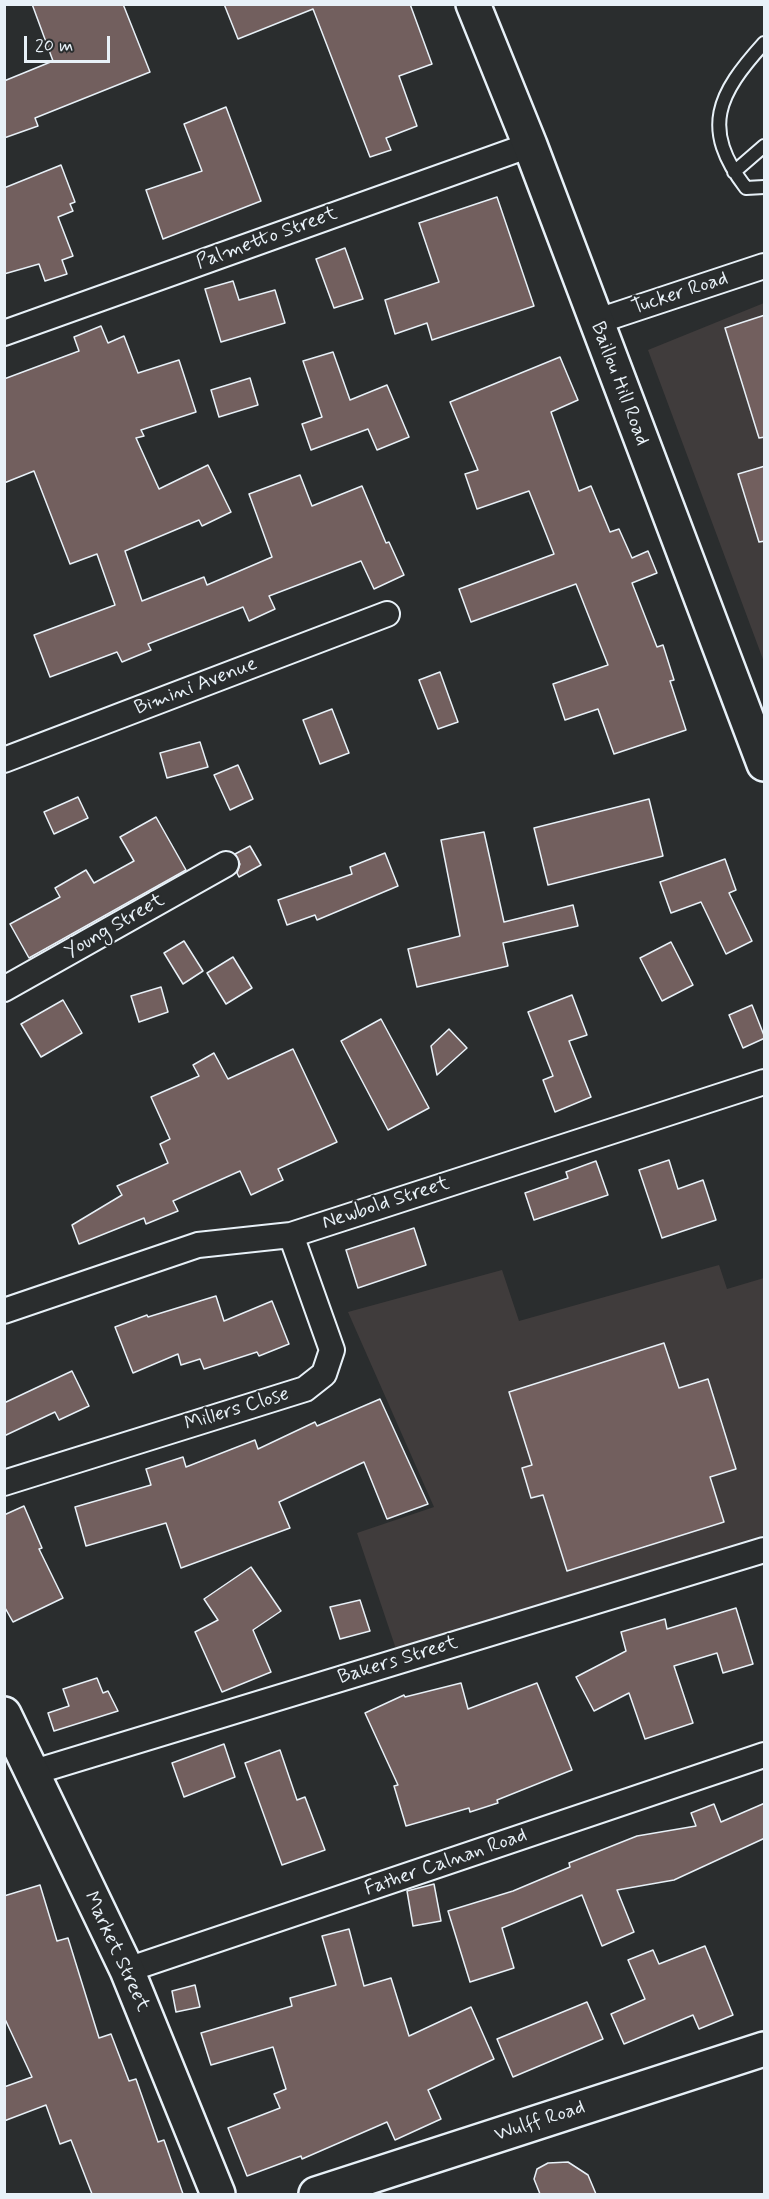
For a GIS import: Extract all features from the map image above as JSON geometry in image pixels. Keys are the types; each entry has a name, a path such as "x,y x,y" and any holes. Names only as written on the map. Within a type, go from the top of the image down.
{"main road":[{"name":"Baillou Hill Road","path":"473,4 530,145 595,322 765,765"},
{"name":"Market Street","path":"4,1714 127,1970 218,2194"},
{"name":"Wulff Road","path":"316,2194 765,2049"}],"street":[{"name":"Palmetto Street","path":"4,333 530,145"},
{"name":"Tucker Road","path":"595,322 765,266"},
{"name":"Bimini Avenue","path":"4,760 387,615"},
{"name":"Young Street","path":"4,989 226,864"},
{"name":"Newbold Street","path":"4,1311 198,1245 291,1235 765,1082"},
{"name":"Millers Close","path":"4,1483 305,1389 324,1374 332,1350 291,1235"},
{"name":"Bakers Street","path":"31,1773 765,1550"},
{"name":"Father Calnan Road","path":"127,1970 765,1755"}],"lane":[{"path":"765,43 725,94 718,118 720,146 734,172 746,188 765,187"},
{"path":"734,172 765,146"}],"shaded area":[{"path":"764,303 764,662 648,350"},
{"path":"719,1265 727,1289 764,1278 764,1535 396,1649 357,1533 434,1507 348,1312 502,1270 519,1321"}],"building":[{"path":"32,4 123,4 150,72 35,118 38,126 4,138 4,81 53,61"},
{"path":"224,4 410,4 432,64 399,76 417,126 386,138 391,150 370,157 313,9 238,39"},
{"path":"226,107 261,201 163,239 146,190 202,171 184,124"},
{"path":"61,165 75,202 70,204 73,211 58,217 73,256 62,260 67,274 45,281 39,264 4,274 4,188"},
{"path":"497,197 534,306 432,340 427,323 395,334 385,300 439,282 419,223"},
{"path":"345,248 363,299 334,308 316,259"},
{"path":"233,281 239,300 275,290 285,323 221,342 205,289"},
{"path":"765,315 765,437 759,438 725,328"},
{"path":"101,326 108,343 124,336 138,373 179,360 196,412 141,430 144,436 136,438 159,489 208,465 231,512 202,526 199,520 125,551 142,601 204,577 207,585 272,557 249,494 300,475 312,506 362,486 386,543 389,542 404,575 374,589 361,561 269,596 275,609 249,621 243,607 148,644 151,650 122,662 117,652 50,677 34,635 115,605 97,554 70,564 34,471 4,483 4,379 79,351 74,337"},
{"path":"333,352 350,400 387,385 409,437 377,450 368,429 311,450 302,424 322,417 303,361"},
{"path":"560,357 578,400 551,412 579,491 591,486 610,532 619,529 632,558 648,551 657,573 632,583 657,647 663,645 674,680 670,681 686,730 614,754 598,709 565,720 553,684 608,665 576,584 471,622 459,589 554,554 529,491 477,509 465,474 478,470 450,402"},
{"path":"250,378 258,405 219,417 211,390"},
{"path":"765,466 765,541 759,542 738,474"},
{"path":"440,672 458,722 438,729 419,680"},
{"path":"332,709 349,753 320,764 303,720"},
{"path":"200,742 208,767 167,778 160,753"},
{"path":"238,765 253,799 230,810 214,775"},
{"path":"78,797 88,818 54,834 44,812"},
{"path":"649,799 663,856 548,885 534,828"},
{"path":"156,817 186,870 29,958 10,924 60,897 55,888 86,870 94,883 134,861 120,837"},
{"path":"484,832 504,922 573,905 578,926 503,943 508,966 417,987 408,949 460,936 441,840"},
{"path":"250,846 261,865 239,877 237,873 240,864 235,854"},
{"path":"385,853 398,886 317,920 315,915 287,925 278,900 352,874 350,867"},
{"path":"725,859 736,890 729,893 752,941 726,954 701,902 671,913 660,882"},
{"path":"184,941 203,971 183,984 164,953"},
{"path":"671,942 693,985 662,1001 640,958"},
{"path":"233,957 252,988 226,1004 207,973"},
{"path":"161,987 168,1012 139,1022 131,996"},
{"path":"572,995 587,1035 569,1041 591,1097 555,1112 543,1080 553,1076 528,1012"},
{"path":"63,1000 82,1033 41,1057 21,1024"},
{"path":"752,1005 765,1038 743,1048 729,1015"},
{"path":"381,1019 429,1108 388,1130 341,1041"},
{"path":"449,1029 467,1048 437,1075 431,1046"},
{"path":"293,1049 337,1142 278,1169 283,1180 251,1195 240,1171 173,1201 178,1211 146,1224 144,1218 79,1244 72,1225 122,1195 117,1186 168,1163 160,1144 170,1139 151,1097 199,1076 193,1065 214,1053 228,1079"},
{"path":"669,1160 678,1189 703,1180 716,1220 662,1238 639,1170"},
{"path":"596,1161 608,1195 534,1220 525,1193 568,1178 566,1172"},
{"path":"414,1228 426,1265 358,1288 346,1250"},
{"path":"216,1296 224,1321 272,1301 289,1344 259,1356 257,1352 204,1369 200,1359 181,1365 178,1354 133,1373 115,1327 147,1315 148,1317"},
{"path":"664,1343 679,1388 708,1379 736,1469 710,1477 724,1522 567,1571 543,1495 531,1498 522,1468 532,1465 509,1392"},
{"path":"72,1371 89,1406 59,1420 55,1412 4,1436 4,1403"},
{"path":"380,1399 428,1504 387,1519 364,1462 279,1502 290,1528 181,1568 166,1523 86,1546 75,1507 151,1485 146,1469 183,1457 186,1467 255,1440 258,1449 315,1422 317,1426"},
{"path":"24,1506 42,1548 39,1549 63,1598 13,1622 4,1606 4,1515"},
{"path":"251,1567 281,1611 253,1630 271,1672 222,1692 195,1632 218,1620 204,1599"},
{"path":"360,1600 370,1631 340,1639 330,1607"},
{"path":"736,1608 753,1664 723,1673 717,1653 674,1666 693,1723 645,1739 629,1693 594,1711 576,1677 626,1651 621,1632 665,1619 667,1629"},
{"path":"97,1678 103,1693 108,1691 118,1711 54,1731 48,1713 69,1706 63,1689"},
{"path":"461,1683 468,1709 537,1683 572,1770 497,1800 498,1803 470,1812 469,1808 406,1826 394,1786 398,1785 365,1713 404,1695 405,1697"},
{"path":"224,1744 235,1777 184,1797 172,1763"},
{"path":"280,1750 297,1800 305,1797 325,1850 282,1865 245,1763"},
{"path":"765,1803 765,1838 674,1880 617,1890 634,1932 602,1946 582,1895 502,1928 514,1968 470,1982 448,1911 513,1891 570,1867 569,1863 637,1836 696,1826 691,1813 714,1804 721,1822"},
{"path":"434,1884 441,1921 413,1926 407,1891"},
{"path":"40,1885 57,1941 68,1938 99,2038 111,2034 129,2081 136,2079 158,2142 164,2140 183,2194 92,2194 71,2140 60,2144 46,2105 4,2121 4,2087 32,2077 4,2017 4,1896"},
{"path":"349,1929 364,1986 391,1978 409,2036 471,2007 494,2059 428,2090 441,2119 395,2140 387,2122 302,2159 301,2156 247,2176 228,2128 280,2108 274,2094 286,2089 273,2047 211,2065 201,2033 292,2006 290,1998 336,1985 322,1936"},
{"path":"705,1946 733,2015 699,2029 693,2015 624,2044 611,2014 645,1999 628,1960 653,1950 659,1964"},
{"path":"195,1985 200,2007 176,2012 172,1991"},
{"path":"587,2002 603,2039 513,2077 497,2039"},
{"path":"568,2162 588,2175 596,2194 540,2194 534,2179 537,2169 548,2163"}]}
